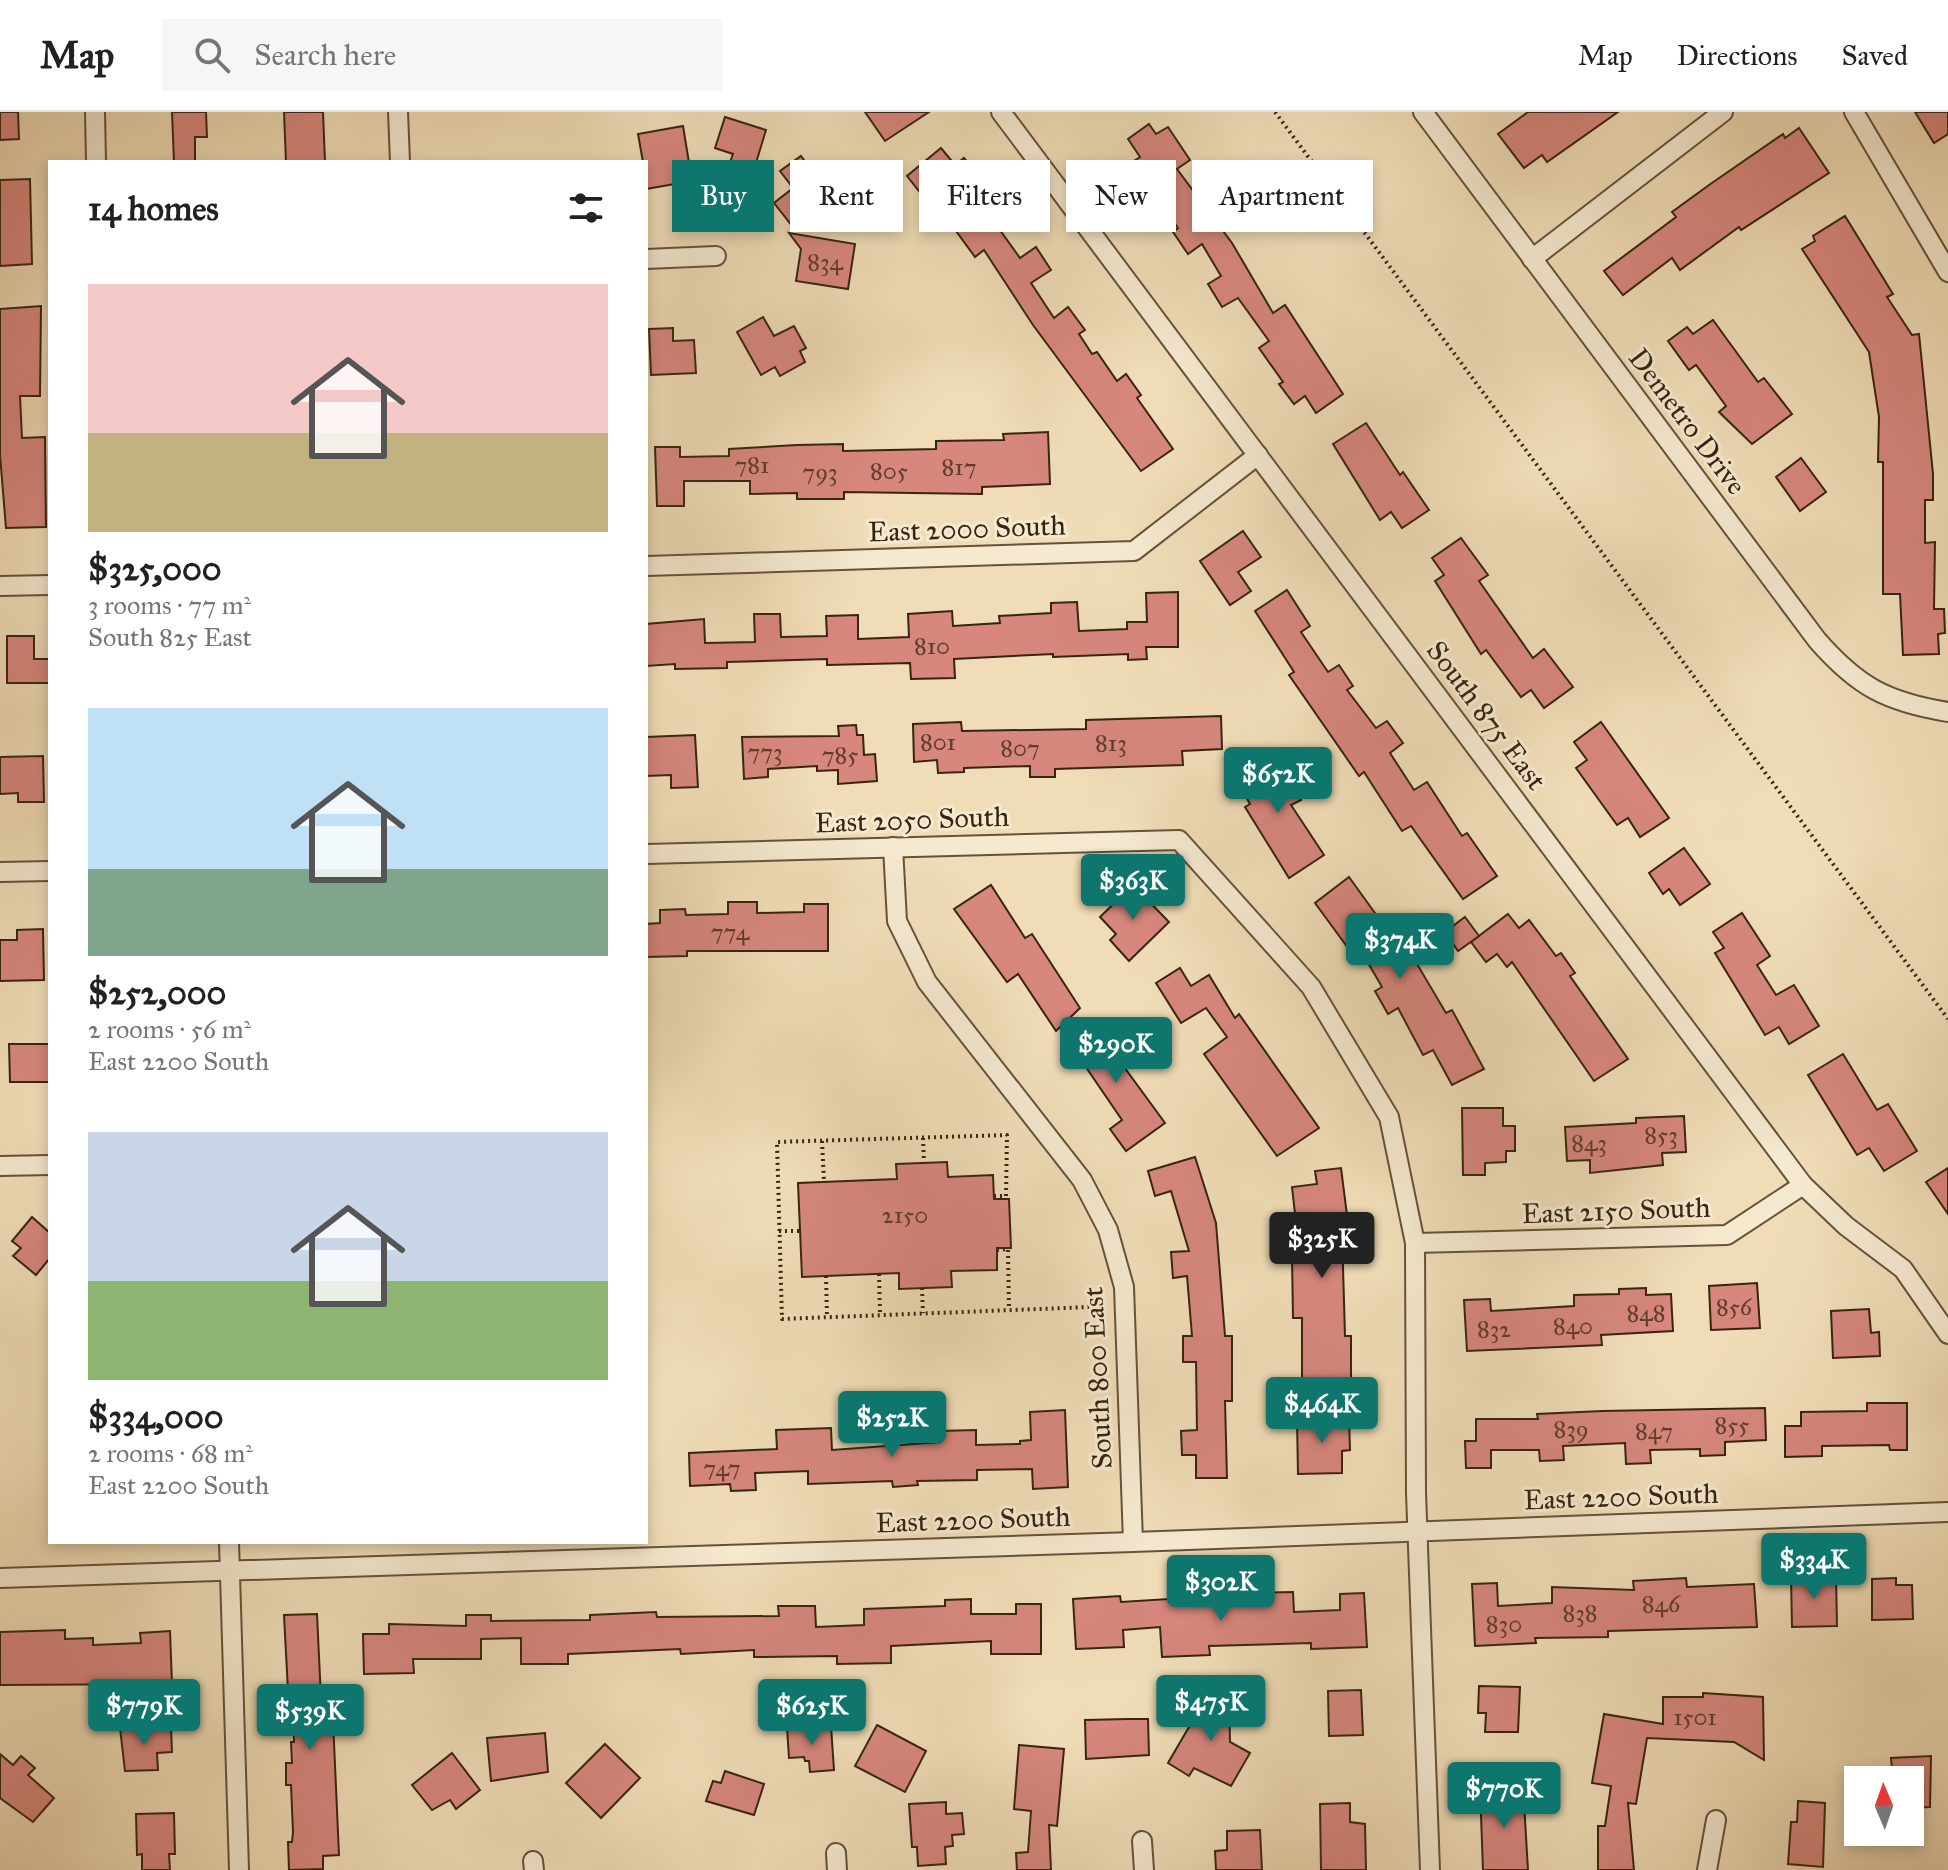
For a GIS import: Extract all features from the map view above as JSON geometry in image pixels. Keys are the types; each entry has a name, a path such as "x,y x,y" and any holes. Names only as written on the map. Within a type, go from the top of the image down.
{"street":[{"path":"95,112 96,160"},
{"path":"398,112 400,160"},
{"name":"South 875 East","path":"1001,112 1803,1185 1846,1226 1903,1269 1948,1334"},
{"name":"Demetro Drive","path":"1423,112 1834,659 1851,677 1873,691 1899,703 1948,712"},
{"path":"1532,259 1723,112"},
{"path":"1854,112 1948,272"},
{"path":"648,259 716,256"},
{"name":"East 2000 South","path":"648,566 1134,551 1258,455"},
{"path":"0,586 48,585"},
{"name":"East 2050 South","path":"648,854 1179,840 1311,987 1389,1117 1415,1243"},
{"name":"South 800 East","path":"893,847 897,921 927,982 1082,1180 1108,1230 1124,1287 1133,1542"},
{"path":"0,872 48,871"},
{"path":"0,1166 48,1165"},
{"name":"East 2150 South","path":"1415,1243 1727,1235 1803,1185"},
{"path":"1415,1243 1419,1531 1430,1870"},
{"name":"East 2200 South","path":"0,1578 229,1570 547,1551 1133,1542 1948,1512"},
{"path":"229,1544 239,1870"},
{"path":"1707,1870 1716,1820"},
{"path":"1142,1841 1144,1870"}],"path":[{"path":"1275,112 1948,1019"},
{"path":"994,1196 1006,1196 1007,1135 777,1142 782,1319 1090,1307"},
{"path":"923,1138 924,1163"},
{"path":"822,1141 824,1182"},
{"path":"779,1231 800,1231"},
{"path":"997,1250 1008,1249 1009,1310"},
{"path":"879,1274 880,1315"},
{"path":"826,1276 827,1317"},
{"path":"922,1288 923,1314"}],"building":[{"path":"0,112 18,112 19,139 0,140"},
{"path":"172,112 206,112 207,137 195,137 195,160 174,160"},
{"path":"284,112 323,112 325,160 286,160"},
{"path":"865,112 929,112 885,141"},
{"path":"1528,112 1618,112 1547,162 1542,155 1524,168 1498,134"},
{"path":"1915,112 1948,112 1948,134 1934,143"},
{"path":"725,117 766,130 757,160 731,160 733,154 715,148"},
{"path":"1149,124 1156,134 1168,127 1190,160 1177,169 1192,189 1192,232 1224,232 1273,313 1285,305 1343,394 1316,413 1305,396 1294,404 1259,348 1269,341 1238,298 1222,307 1208,284 1221,276 1202,244 1188,254 1173,232 1178,228 1176,160 1135,160 1140,157 1128,139"},
{"path":"683,126 689,160 672,160 672,184 648,189 648,160 643,160 638,134"},
{"path":"1799,128 1829,173 1741,230 1739,227 1680,270 1672,258 1623,295 1604,271 1676,217 1672,212 1783,134 1785,138"},
{"path":"941,148 951,160 926,160"},
{"path":"790,164 790,184 780,171"},
{"path":"919,166 919,191 907,176"},
{"path":"30,179 32,264 0,266 0,180"},
{"path":"790,190 790,223 774,203"},
{"path":"1845,216 1893,294 1887,297 1912,335 1919,334 1933,474 1933,500 1925,500 1925,543 1935,542 1934,609 1944,609 1945,633 1938,634 1939,654 1903,655 1900,594 1883,594 1883,462 1878,462 1879,417 1869,352 1802,249 1815,241 1813,236"},
{"path":"957,232 1001,232 1020,258 1036,247 1051,270 1031,283 1054,318 1068,307 1085,330 1079,334 1092,354 1097,352 1117,381 1126,374 1141,395 1137,398 1173,449 1141,471 1033,325 984,250 975,257"},
{"path":"789,233 855,244 848,289 796,281 801,249"},
{"path":"41,306 40,396 20,396 22,438 45,437 46,527 6,528 0,455 0,309"},
{"path":"763,317 774,336 794,326 806,348 800,351 805,362 780,376 775,367 761,375 737,332"},
{"path":"1713,320 1758,382 1764,378 1792,414 1752,444 1719,412 1726,406 1696,365 1689,370 1668,341 1687,327 1693,334"},
{"path":"673,328 673,341 694,340 696,373 651,375 649,329"},
{"path":"1366,423 1400,475 1403,472 1429,510 1402,528 1391,512 1380,520 1333,444"},
{"path":"1048,432 1050,484 982,487 982,494 844,492 844,499 797,499 797,493 750,494 750,481 684,481 684,506 657,506 655,447 680,447 680,457 729,456 729,449 797,445 843,444 843,451 936,449 936,441 1004,440 1003,434"},
{"path":"1801,458 1826,492 1800,511 1776,477"},
{"path":"1243,531 1261,557 1238,572 1251,591 1230,605 1200,561"},
{"path":"1461,538 1488,575 1479,581 1533,658 1544,649 1573,687 1544,708 1531,690 1521,697 1486,650 1481,654 1435,581 1444,575 1432,558"},
{"path":"1287,590 1310,626 1301,632 1328,672 1339,665 1353,686 1347,690 1376,728 1387,721 1403,743 1390,753 1414,790 1427,782 1462,836 1467,833 1497,876 1463,899 1411,826 1402,831 1364,772 1359,776 1289,675 1294,672 1255,611"},
{"path":"1178,592 1178,647 1146,647 1147,659 1128,660 1128,654 1053,657 1053,654 954,659 955,678 911,679 910,663 827,665 827,659 727,662 727,668 675,669 675,664 648,666 648,624 704,619 705,643 755,642 754,614 780,614 781,637 827,636 826,616 858,615 858,639 909,637 908,614 952,611 953,626 1000,623 999,616 1051,613 1051,603 1077,602 1079,631 1127,629 1127,622 1147,622 1146,593"},
{"path":"7,636 34,636 34,659 48,659 48,683 7,683"},
{"path":"1221,716 1222,749 1182,751 1183,765 1055,769 1055,777 1030,777 1030,766 964,768 964,772 938,773 937,760 914,762 913,724 961,722 962,731 1086,729 1086,720"},
{"path":"1601,722 1669,818 1640,837 1628,818 1617,825 1576,768 1587,760 1574,742"},
{"path":"856,725 857,735 863,735 864,755 875,754 877,781 838,784 838,770 817,771 817,766 768,769 768,777 744,779 742,737 839,736 838,726"},
{"path":"695,735 698,787 671,788 671,775 648,776 648,737"},
{"path":"1273,753 1301,800 1291,805 1324,855 1289,878 1245,807 1250,804 1234,776"},
{"path":"43,756 44,802 18,802 18,793 0,794 0,757"},
{"path":"1684,848 1710,884 1680,905 1669,889 1663,894 1649,873"},
{"path":"1349,877 1398,945 1404,942 1446,1013 1452,1010 1484,1069 1452,1085 1433,1050 1423,1055 1398,1008 1388,1014 1375,991 1382,987 1361,951 1354,956 1315,903"},
{"path":"991,885 1025,938 1032,934 1080,1008 1056,1031 1018,974 1007,982 954,909"},
{"path":"1133,885 1169,922 1129,961 1110,940 1116,934 1100,917"},
{"path":"728,902 757,902 757,913 804,912 804,904 828,904 828,951 687,951 687,956 648,957 648,924 660,923 660,910 685,909 686,915 728,914"},
{"path":"1742,913 1770,956 1757,965 1776,995 1794,985 1819,1026 1789,1044 1779,1027 1765,1035 1715,953 1724,948 1713,932"},
{"path":"1508,914 1519,928 1529,920 1556,956 1561,953 1575,973 1570,976 1628,1059 1594,1081 1512,962 1507,967 1497,954 1486,962 1471,942"},
{"path":"1465,917 1479,936 1458,951 1445,932"},
{"path":"43,929 44,980 0,981 0,940 17,940 17,930"},
{"path":"1180,968 1191,986 1209,975 1235,1018 1239,1014 1319,1128 1277,1156 1204,1054 1227,1037 1206,1008 1181,1023 1156,983"},
{"path":"1097,1019 1122,1058 1119,1060 1165,1123 1126,1151 1110,1129 1122,1120 1066,1038"},
{"path":"9,1044 48,1044 48,1082 10,1082"},
{"path":"1843,1054 1877,1110 1888,1104 1917,1151 1884,1171 1869,1148 1857,1155 1808,1075"},
{"path":"1462,1108 1503,1108 1503,1126 1515,1126 1515,1151 1506,1151 1506,1162 1485,1163 1485,1175 1463,1175"},
{"path":"1684,1116 1686,1152 1662,1153 1663,1165 1590,1173 1590,1160 1567,1161 1565,1127 1636,1123 1636,1118"},
{"path":"1195,1157 1216,1223 1225,1336 1232,1336 1232,1401 1225,1401 1227,1478 1196,1478 1196,1455 1182,1455 1181,1431 1197,1430 1196,1362 1183,1362 1183,1336 1192,1336 1187,1276 1173,1278 1171,1252 1189,1251 1171,1191 1155,1196 1148,1171"},
{"path":"947,1162 948,1177 993,1175 994,1199 1009,1199 1011,1248 997,1248 997,1270 951,1271 952,1287 899,1289 899,1273 802,1277 798,1183 897,1179 896,1164"},
{"path":"1341,1168 1349,1231 1342,1232 1345,1336 1351,1336 1351,1384 1302,1385 1302,1318 1293,1318 1292,1258 1300,1258 1292,1187 1317,1184 1315,1171"},
{"path":"1948,1168 1948,1214 1926,1182"},
{"path":"32,1217 48,1231 48,1260 36,1275 13,1256 21,1248 12,1241"},
{"path":"1757,1283 1760,1328 1711,1330 1709,1286"},
{"path":"1646,1288 1646,1295 1671,1294 1673,1331 1601,1335 1602,1345 1467,1351 1464,1300 1490,1299 1491,1311 1574,1306 1574,1295 1619,1294 1619,1289"},
{"path":"1869,1309 1871,1333 1879,1332 1880,1356 1833,1358 1831,1311"},
{"path":"1867,1403 1907,1403 1907,1450 1890,1450 1889,1445 1822,1446 1822,1456 1785,1457 1785,1426 1801,1426 1801,1412 1867,1411"},
{"path":"1765,1408 1766,1440 1725,1442 1725,1455 1700,1456 1700,1449 1650,1450 1651,1463 1626,1464 1625,1443 1563,1446 1564,1460 1540,1461 1539,1450 1491,1450 1491,1468 1466,1468 1465,1441 1476,1441 1476,1419 1538,1419 1537,1414 1602,1411"},
{"path":"1065,1410 1068,1487 1033,1489 1032,1469 977,1470 977,1480 917,1481 918,1485 893,1487 892,1481 808,1484 808,1471 755,1473 756,1490 731,1491 730,1484 690,1486 689,1453 777,1449 776,1430 831,1428 832,1450 940,1442 939,1431 976,1430 976,1445 1020,1444 1020,1441 1031,1440 1030,1412"},
{"path":"1349,1419 1350,1450 1342,1451 1342,1473 1298,1474 1297,1420"},
{"path":"1836,1575 1837,1626 1792,1627 1791,1576"},
{"path":"1686,1578 1687,1587 1754,1584 1757,1627 1608,1631 1608,1637 1535,1638 1536,1643 1475,1646 1472,1584 1497,1583 1498,1606 1552,1603 1552,1587 1634,1590 1633,1581"},
{"path":"1896,1578 1896,1585 1912,1585 1913,1619 1872,1620 1872,1579"},
{"path":"1293,1592 1294,1612 1340,1610 1340,1594 1364,1593 1367,1647 1311,1649 1311,1643 1209,1646 1210,1655 1162,1657 1160,1627 1123,1630 1124,1647 1076,1649 1073,1599 1120,1596 1121,1602 1185,1598 1186,1606 1235,1603 1235,1593"},
{"path":"971,1599 971,1614 1016,1614 1016,1604 1041,1604 1041,1654 991,1654 991,1641 891,1646 891,1663 837,1664 837,1656 754,1657 754,1650 681,1654 680,1649 568,1654 568,1664 521,1664 521,1638 481,1639 481,1659 413,1659 414,1673 364,1674 363,1634 389,1634 389,1624 466,1626 466,1615 491,1615 491,1621 590,1620 590,1615 656,1612 657,1617 779,1616 778,1606 815,1606 816,1627 864,1625 864,1609 945,1606 945,1600"},
{"path":"317,1614 322,1720 333,1720 339,1855 323,1856 323,1869 289,1870 288,1842 292,1842 293,1832 291,1785 286,1785 286,1763 292,1763 293,1691 288,1691 284,1615"},
{"path":"65,1630 65,1639 93,1638 93,1645 141,1643 140,1633 170,1631 172,1684 0,1685 0,1632"},
{"path":"1479,1686 1520,1687 1518,1732 1485,1732 1486,1713 1478,1713"},
{"path":"1361,1690 1363,1735 1329,1736 1328,1691"},
{"path":"1229,1692 1230,1742 1250,1753 1231,1786 1194,1768 1189,1776 1168,1763 1203,1703 1203,1693"},
{"path":"1703,1693 1763,1697 1764,1760 1734,1742 1647,1738 1636,1804 1628,1803 1634,1870 1598,1870 1598,1826 1605,1826 1611,1786 1592,1783 1604,1714 1663,1724 1663,1697 1703,1697"},
{"path":"1148,1719 1149,1755 1086,1759 1085,1720"},
{"path":"877,1725 926,1751 905,1792 855,1766"},
{"path":"831,1726 834,1770 810,1772 809,1761 805,1761 804,1757 789,1758 787,1728"},
{"path":"120,1728 171,1729 172,1752 157,1753 158,1770 125,1771"},
{"path":"545,1733 548,1772 491,1781 487,1738"},
{"path":"605,1744 640,1778 601,1818 566,1783"},
{"path":"1019,1745 1064,1749 1057,1826 1049,1825 1051,1870 1017,1870 1016,1853 1028,1852 1031,1811 1014,1809"},
{"path":"452,1753 480,1790 456,1809 450,1800 432,1810 412,1785"},
{"path":"0,1754 13,1765 21,1756 35,1768 28,1775 54,1798 33,1822 0,1798"},
{"path":"1931,1756 1930,1807 1924,1807 1924,1766 1892,1766 1891,1758"},
{"path":"725,1771 764,1784 754,1815 706,1801 713,1781 721,1783"},
{"path":"1523,1786 1528,1870 1483,1870 1481,1815 1482,1811 1487,1811 1486,1788"},
{"path":"1798,1801 1825,1803 1823,1867 1788,1864 1791,1822 1797,1822"},
{"path":"946,1802 946,1814 962,1813 964,1834 952,1835 953,1846 945,1847 946,1864 918,1866 917,1847 912,1847 909,1804"},
{"path":"1350,1803 1350,1822 1365,1824 1366,1870 1321,1870 1320,1804"},
{"path":"174,1813 175,1854 169,1854 170,1870 142,1870 142,1854 137,1855 136,1814"},
{"path":"1260,1830 1262,1870 1216,1870 1215,1851 1227,1850 1227,1831"}]}
